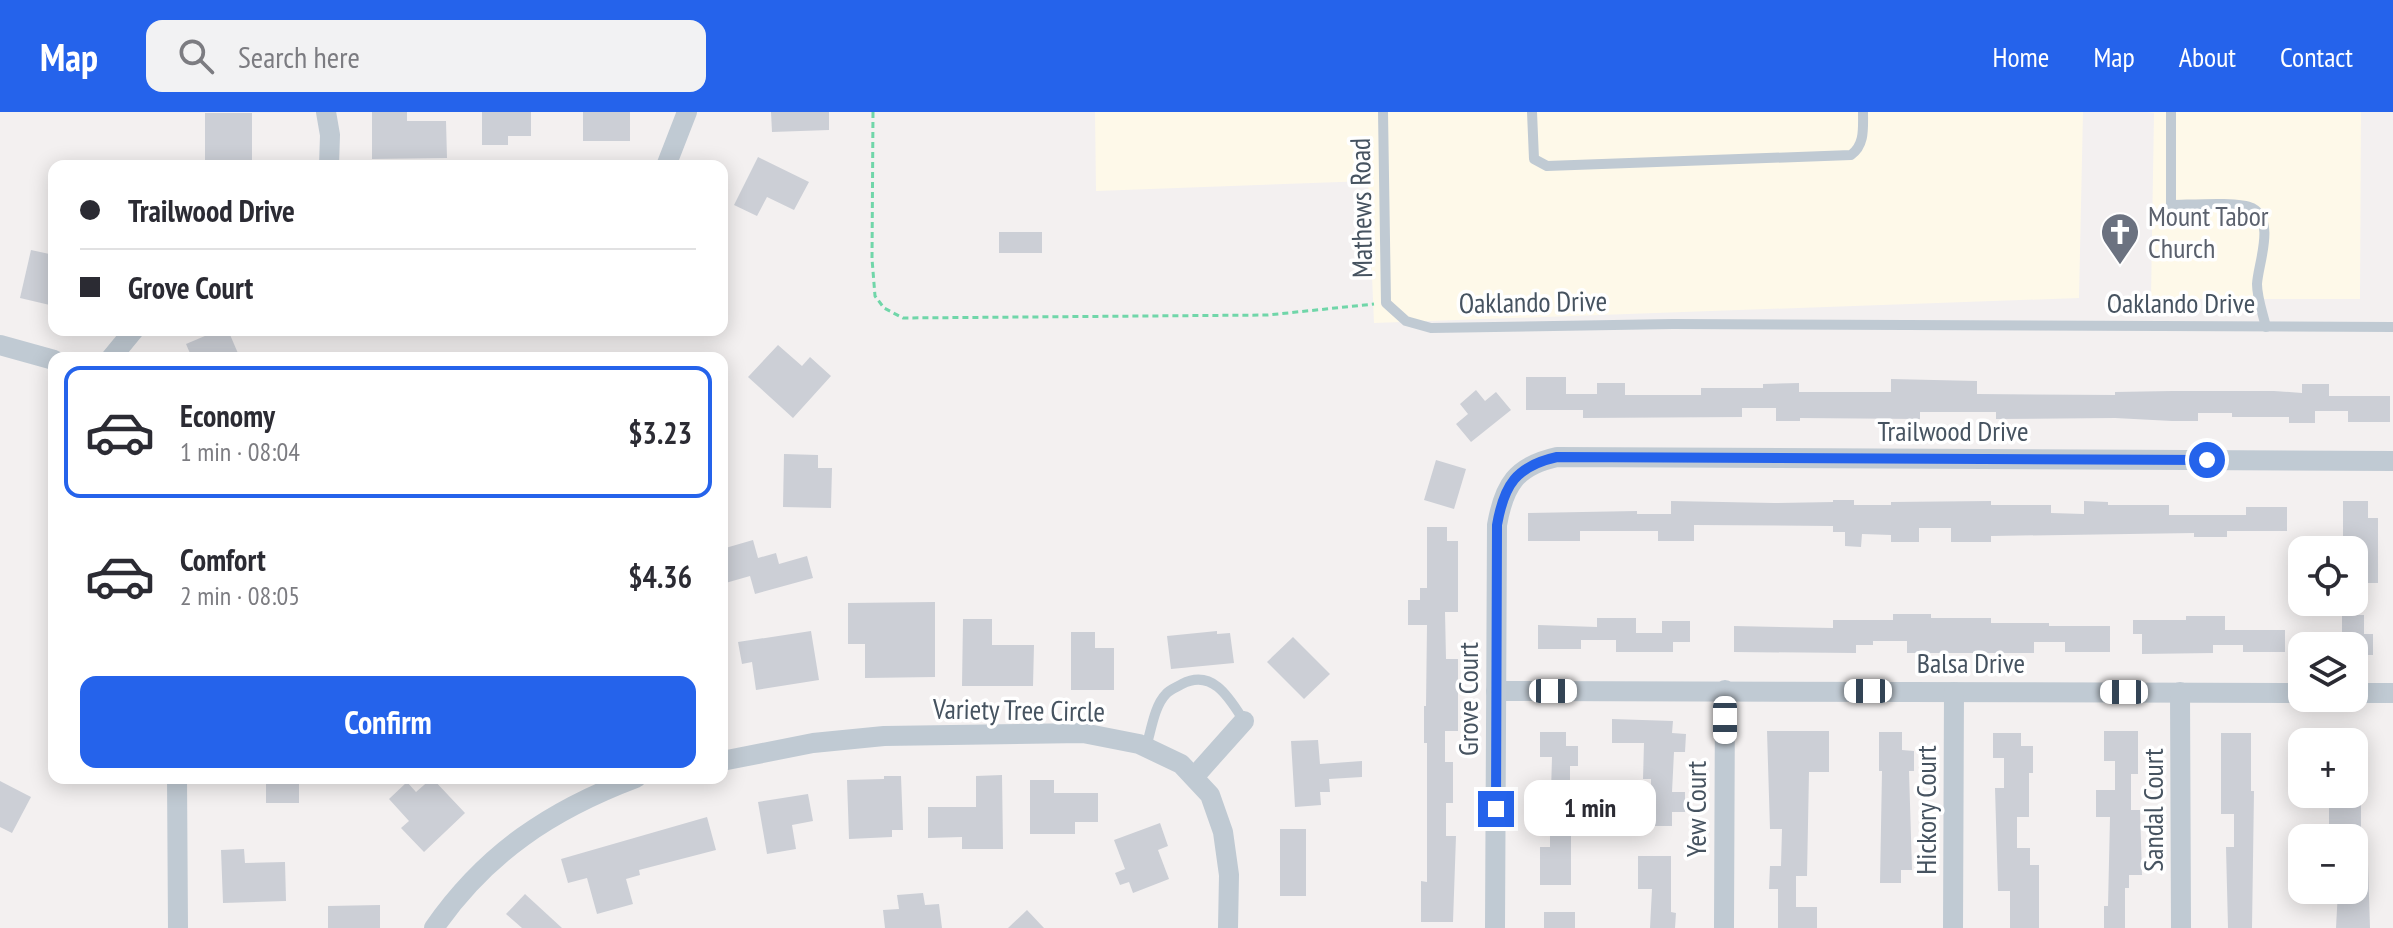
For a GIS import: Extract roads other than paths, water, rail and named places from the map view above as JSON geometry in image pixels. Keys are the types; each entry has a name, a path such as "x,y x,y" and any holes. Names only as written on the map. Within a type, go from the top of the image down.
{"street":[{"path":"326,112 330,135 329,160"},
{"path":"668,160 687,112"},
{"path":"116,352 129,336"},
{"path":"0,345 48,358"},
{"name":"Trailwood Drive","path":"1518,475 1541,461 1557,457 2393,461"},
{"name":"Grove Court","path":"1495,928 1497,525 1502,496 1518,475"},
{"name":"Yew Court","path":"1724,927 1725,690"},
{"name":"Balsa Drive","path":"1496,691 2288,693"},
{"name":"Hickory Court","path":"1953,928 1954,692"},
{"name":"Sandal Court","path":"2180,692 2181,928"},
{"path":"2368,693 2393,693"},
{"path":"1194,777 1244,721"},
{"name":"Variety Tree Circle","path":"728,760 813,743 884,736 1083,733 1146,747 1181,764 1210,795 1223,832 1229,875 1228,928"},
{"path":"177,784 178,928"},
{"path":"434,928 479,873 509,846 548,818 620,784"}],"lane":[{"name":"Mathews Road","path":"1383,112 1386,303"},
{"path":"1532,112 1534,159 1547,166 1851,155 1858,150 1863,136 1863,112"},
{"path":"2171,112 2171,205 2239,205 2252,208 2260,217 2264,230 2257,287 2266,327"},
{"name":"Oaklando Drive","path":"1386,303 1406,321 1431,328 1673,324 2393,327"},
{"path":"1146,747 1166,693 1189,680 1208,680 1224,690 1244,721"}],"place":[{"name":"Mount Tabor Church","path":"2120,266"}]}
